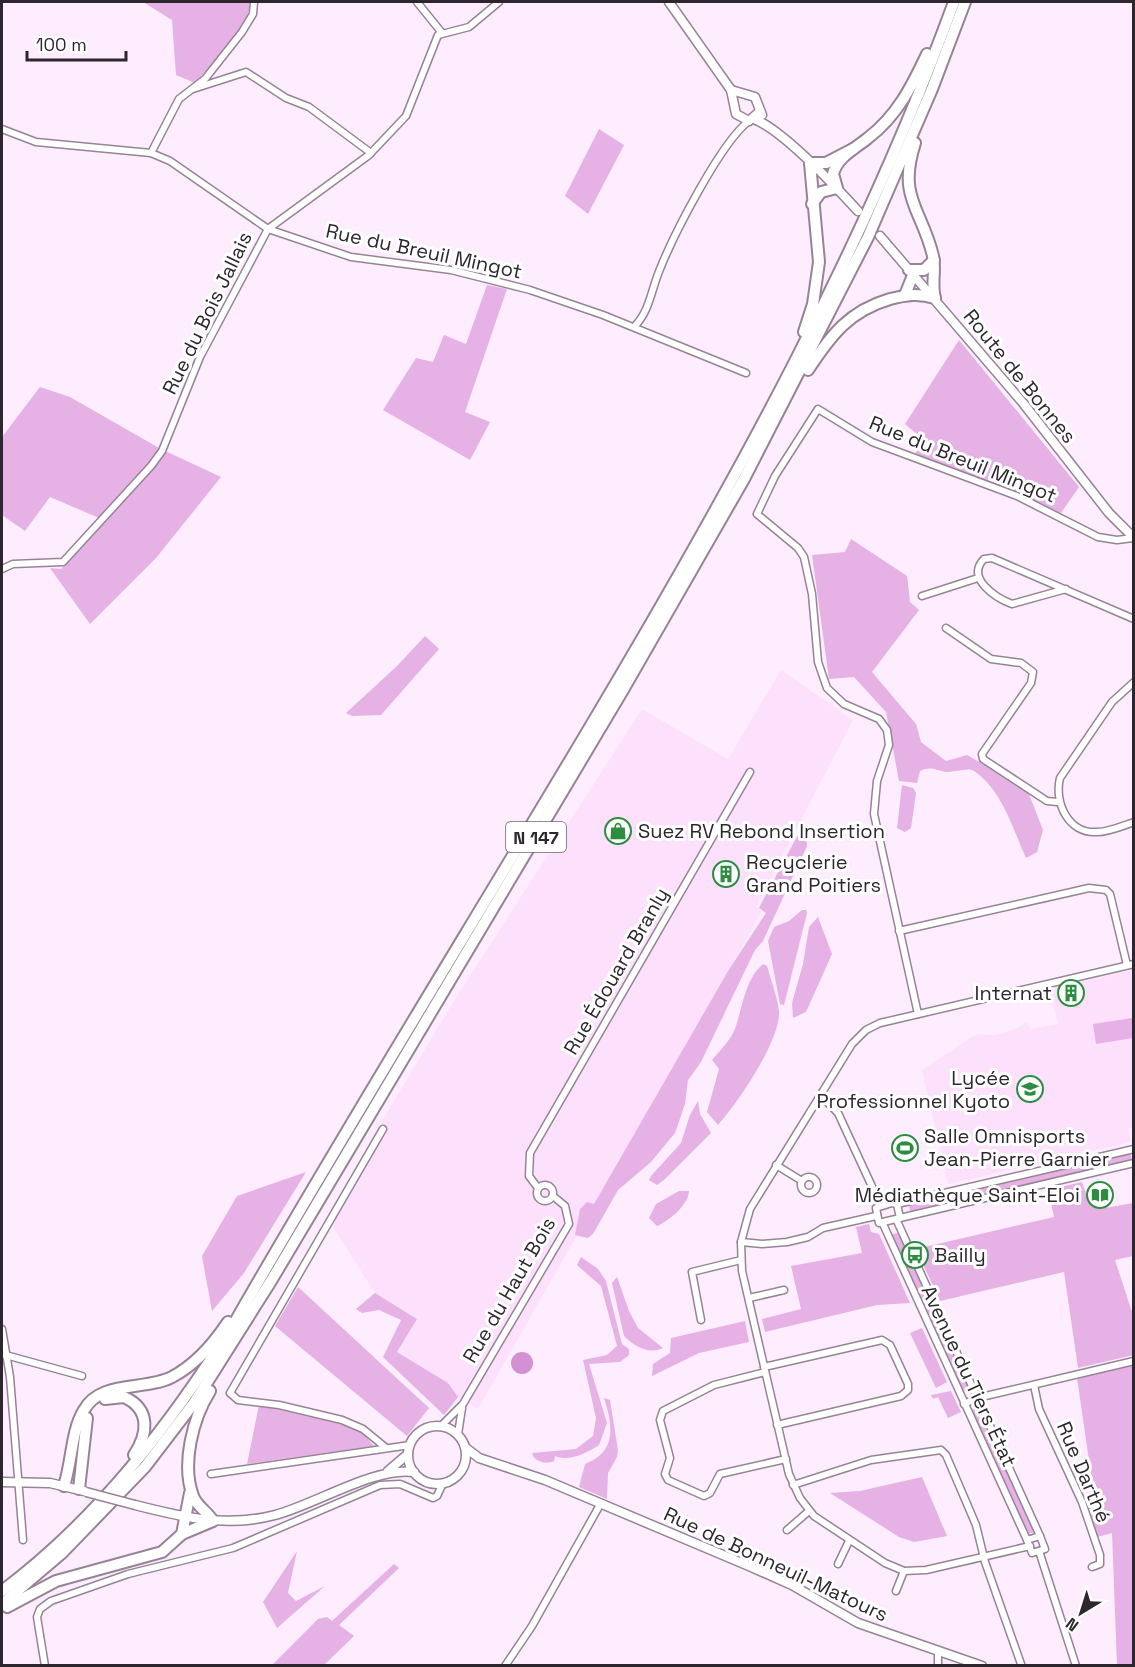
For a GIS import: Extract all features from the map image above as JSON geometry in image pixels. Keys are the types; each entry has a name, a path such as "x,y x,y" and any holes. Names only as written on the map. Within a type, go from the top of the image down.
{"highway":[{"name":"N 147","path":"2,1592 92,1511 138,1461 186,1398 249,1297 646,632 789,384 862,224 954,2"},
{"name":"N 147","path":"2,1604 62,1553 125,1490 169,1438 228,1352 654,637 868,237 932,89 965,2"},
{"path":"812,204 821,192 837,188 833,179 834,169 853,149 897,111 910,91 938,33 945,27"},
{"path":"789,384 801,381 829,338 848,319 870,305 905,295 918,294 935,298 934,260 912,205 909,174 911,155 933,98 932,89"},
{"path":"789,384 817,284 818,239 812,204 813,173 810,163 826,163 853,149"},
{"path":"905,295 911,272 924,270 934,260"},
{"path":"64,1486 79,1422 88,1403 104,1392 148,1386 172,1377 190,1365 207,1348 240,1303 249,1297"},
{"path":"182,1534 190,1500 190,1448 194,1429 206,1397 228,1362 228,1352"},
{"path":"82,1491 83,1440 90,1410 105,1399 115,1397 132,1401 145,1418 146,1426 141,1445 92,1511"},
{"path":"2,1610 56,1581 162,1552 182,1534 213,1521 197,1504 190,1486"}],"main road":[{"path":"669,2 731,90 736,114 740,118 765,124 837,188 858,211"},
{"path":"731,90 755,97 765,124"},
{"path":"735,104 740,97 746,95"},
{"path":"752,120 760,111"},
{"name":"Route de Bonnes","path":"880,236 1023,403 1108,513 1133,538"},
{"path":"380,1475 409,1450 422,1430 441,1426 458,1434 466,1448 463,1469"},
{"name":"Rue de Bonneuil-Matours","path":"466,1448 490,1462 538,1477 782,1580 858,1623 982,1665"},
{"path":"409,1450 414,1472"},
{"path":"2,1482 64,1486 186,1518 213,1521 245,1520 276,1515 380,1475 404,1470 414,1472 427,1482 443,1483 476,1463 490,1462"}],"street":[{"path":"151,153 179,99 205,79 242,32 253,14 254,2"},
{"path":"417,2 442,33"},
{"path":"268,229 371,153 408,112 435,39 442,33 469,27 499,2"},
{"path":"193,89 246,72 286,98 309,107 371,153"},
{"path":"634,327 647,311 652,290 669,247 715,164 738,129 740,118"},
{"path":"738,129 752,120"},
{"name":"Rue du Breuil Mingot","path":"2,129 36,142 151,153 170,161 268,229 351,256 451,270 530,290 634,327 746,373"},
{"name":"Rue du Bois Jallais","path":"2,569 13,564 63,562 158,457 200,357 268,229"},
{"name":"Rue du Breuil Mingot","path":"899,931 877,832 874,793 889,745 887,730 879,719 844,705 827,688 818,662 812,594 804,557 798,548 757,514 781,466 818,409 872,442 1017,496 1098,537 1117,540 1133,538"},
{"path":"978,578 980,563 987,558 992,558 1134,619"},
{"path":"978,578 999,597 1014,604 1066,589"},
{"path":"922,596 978,578"},
{"path":"946,628 991,659 1021,663 1033,672 1031,683 982,754 983,759 1047,801 1059,802"},
{"path":"1134,682 1112,702 1060,778 1059,802 1074,824 1084,831 1096,832 1134,822"},
{"name":"Rue Édouard Branly","path":"538,1188 529,1176 530,1154 750,772"},
{"path":"918,1014 899,931 1089,888 1104,889 1110,894 1130,964 880,1023 861,1034 820,1095 750,1209 741,1242 741,1260 777,1425 793,1485 809,1511 849,1541 885,1563 904,1571 926,1570 984,1557 1028,1543 1040,1536 1045,1549 1032,1553 1028,1543"},
{"path":"820,1095 838,1113 880,1206"},
{"path":"383,1129 230,1393 238,1400 279,1405 342,1420 363,1429 385,1447"},
{"path":"741,1242 762,1244 808,1237 823,1228 876,1216 876,1208 880,1206 1134,1149"},
{"path":"883,1224 1134,1163"},
{"path":"777,1165 802,1181"},
{"path":"549,1185 553,1189 553,1196 548,1201 542,1201 538,1197 538,1188 549,1185"},
{"name":"Rue du Haut Bois","path":"458,1434 459,1417 463,1404 569,1224 566,1206 553,1196"},
{"name":"Avenue du Tiers État","path":"897,1204 898,1219 1040,1536"},
{"name":"Avenue du Tiers État","path":"876,1216 878,1222 883,1224 1028,1543"},
{"path":"702,1320 692,1272 741,1260"},
{"path":"749,1298 784,1290"},
{"path":"2,1329 23,1540"},
{"path":"777,1425 902,1396 908,1387 890,1345 882,1340 765,1370 714,1385 663,1411 660,1420 670,1458 665,1474 668,1480 704,1496 710,1493 720,1474 786,1459"},
{"path":"4,1354 82,1376"},
{"path":"964,1404 977,1398 1134,1361"},
{"name":"Rue Darthé","path":"1034,1385 1039,1409 1082,1502 1100,1555 1100,1564 1092,1567"},
{"name":"Rue du Haut Bois","path":"441,1426 463,1404"},
{"path":"211,1474 385,1447 409,1450"},
{"path":"793,1485 871,1460 941,1450 969,1506 1021,1664"},
{"path":"45,1665 37,1617 40,1609 59,1598 128,1574 232,1548 380,1485 400,1484 433,1498 437,1496 443,1483"},
{"path":"505,1665 532,1626 601,1503"},
{"path":"787,1530 809,1511"},
{"path":"838,1564 849,1541"},
{"path":"1038,1551 1075,1664"},
{"path":"896,1591 904,1571"},
{"path":"938,1651 938,1665"}],"shaded area":[{"path":"143,2 250,2 249,11 238,33 195,83 176,75 172,20"},
{"path":"599,129 624,145 588,214 565,196"},
{"path":"487,285 507,289 465,412 490,422 470,460 383,410 416,358 433,362 444,335 466,344"},
{"path":"959,340 1079,487 1061,513 915,454 924,440 905,424"},
{"path":"40,387 70,397 159,448 221,477 156,558 90,624 50,568 61,569 106,521 50,497 25,531 2,515 2,437"},
{"path":"851,539 907,576 910,602 919,610 872,672 916,724 921,742 946,761 967,755 1027,789 1043,830 1037,852 1026,858 999,799 984,779 974,771 946,772 927,769 920,771 917,783 899,781 886,712 854,677 829,679 812,555 845,552"},
{"path":"425,636 439,649 381,715 352,716 346,713 397,666"},
{"path":"781,670 853,720 756,907 762,911 478,1409 458,1397 448,1383 396,1352 417,1319 375,1293 329,1221 371,1139 455,999 642,709 728,759"},
{"path":"902,785 913,788 916,793 911,828 905,832 897,828"},
{"path":"801,829 805,829 807,846 763,941 755,950 701,1062 688,1080 685,1104 675,1133 651,1162 618,1190 593,1234 588,1238 575,1235 580,1209 587,1202 594,1204 728,971 766,913 759,908"},
{"path":"802,910 806,910 807,913 784,1005 780,1004 768,941 774,927 789,921"},
{"path":"818,917 832,954 806,1012 793,1018 792,1003 803,964 809,927"},
{"path":"763,964 767,966 777,1000 778,1023 766,1054 756,1071 718,1125 707,1112 719,1069 712,1060 733,1033 748,986"},
{"name":"Lycée Professionnel Kyoto","path":"1133,970 1134,1127 1128,1129 1131,1142 948,1184 922,1070 976,1034 995,1035 1015,1029 1027,1022 1030,1029 1058,1024 1050,989"},
{"path":"1132,1018 1133,1038 1096,1044 1093,1024"},
{"path":"698,1101 700,1114 711,1133 657,1185 649,1180 681,1143 690,1115"},
{"path":"1130,1152 1132,1161 911,1213 908,1204"},
{"path":"306,1172 244,1273 212,1311 202,1256 237,1196"},
{"path":"1082,1182 1088,1199 1096,1197 1100,1209 1133,1203 1133,1256 1115,1260 1133,1315 1134,1355 1078,1368 1064,1272 940,1301 916,1249 1054,1217 1048,1190"},
{"path":"679,1191 689,1191 686,1201 672,1216 657,1226 649,1218 656,1204"},
{"path":"869,1224 871,1232 879,1234 910,1303 877,1305 765,1332 762,1319 801,1309 791,1266 862,1253 856,1227"},
{"path":"898,1233 970,1388 961,1392 889,1235"},
{"path":"581,1257 598,1269 606,1281 622,1344 629,1349 629,1355 620,1362 589,1364 607,1423 599,1445 578,1456 560,1458 555,1456 554,1461 544,1462 537,1460 532,1453 576,1449 593,1436 596,1418 583,1360 607,1355 617,1346 601,1286 577,1265"},
{"path":"617,1277 629,1311 638,1328 663,1348 647,1350 632,1343 624,1336 612,1283"},
{"path":"298,1287 429,1408 407,1436 275,1326"},
{"path":"375,1293 417,1319 397,1352 448,1383 458,1397 444,1415 383,1357 401,1320 379,1310 362,1313 356,1309"},
{"path":"745,1321 749,1342 699,1353 652,1376 653,1364 670,1353 671,1338"},
{"path":"922,1328 947,1382 936,1388 910,1333"},
{"path":"522,1352 530,1355 533,1363 530,1371 522,1374 514,1371 511,1363 514,1355"},
{"path":"1133,1364 1133,1665 1117,1665 1112,1533 1097,1537 1084,1503 1092,1500 1094,1495 1077,1378"},
{"path":"951,1391 961,1412 948,1418 938,1397 933,1399 931,1395"},
{"path":"604,1398 610,1400 618,1450 617,1457 608,1473 607,1499 579,1487 585,1464 603,1453 610,1437 609,1418"},
{"path":"259,1405 348,1426 361,1431 374,1446 247,1464"},
{"path":"978,1407 1035,1532 1028,1534 970,1411"},
{"path":"922,1477 947,1536 914,1542 899,1537 830,1493 860,1491"},
{"path":"297,1551 288,1593 296,1601 325,1586 277,1628 263,1602"},
{"path":"394,1564 399,1568 339,1625 354,1636 324,1665 272,1665 318,1619 327,1617 332,1621"}],"place":[{"name":"Suez RV Rebond Insertion","path":"618,831"},
{"name":"Recyclerie Grand Poitiers","path":"726,874"},
{"name":"Internat","path":"1071,993"},
{"name":"Lycée Professionnel Kyoto","path":"1030,1089"},
{"name":"Salle Omnisports Jean-Pierre Garnier","path":"905,1148"},
{"name":"Médiathèque Saint-Eloi","path":"1100,1195"},
{"name":"Bailly","path":"915,1255"}]}
